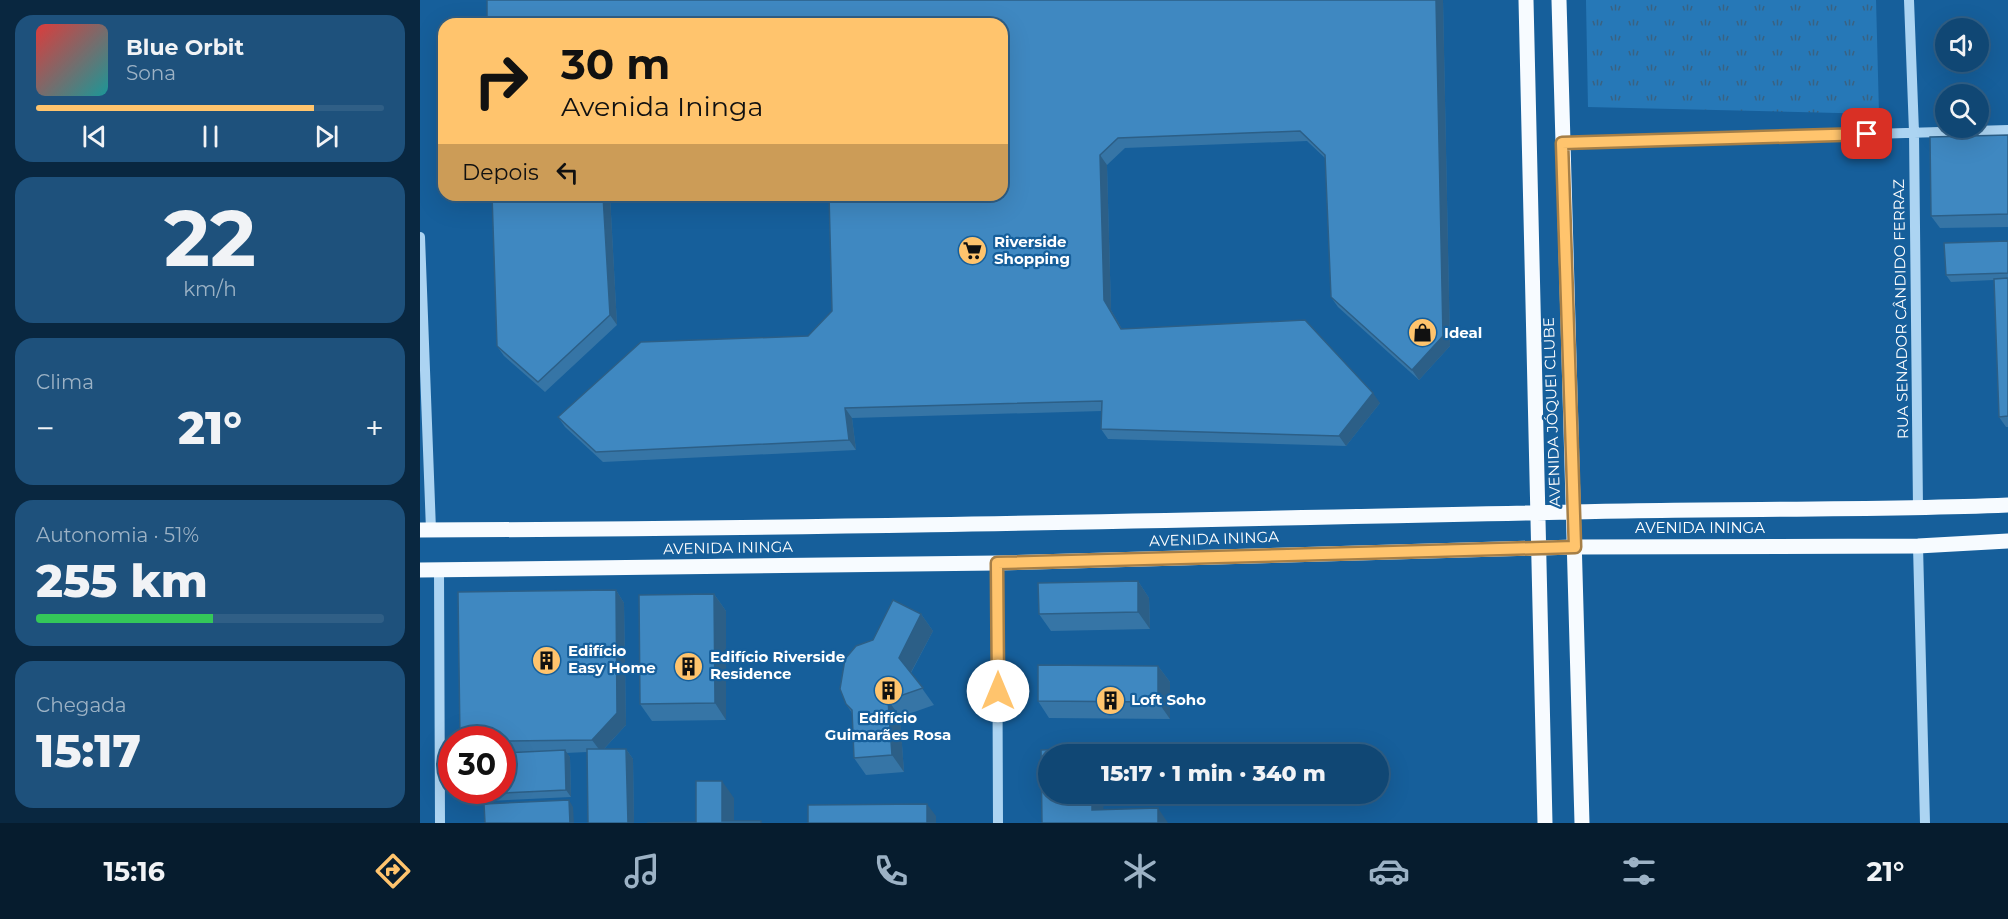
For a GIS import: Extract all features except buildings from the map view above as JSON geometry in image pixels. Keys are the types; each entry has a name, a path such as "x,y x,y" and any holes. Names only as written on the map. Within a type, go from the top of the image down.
{"main road":[{"name":"AVENIDA JÓQUEI CLUBE","path":"1527,0 1536,513 1545,823"},
{"name":"AVENIDA JÓQUEI CLUBE","path":"1559,0 1582,823"},
{"name":"AVENIDA ININGA","path":"425,530 1206,521 1573,512 1918,509 2008,505"},
{"name":"AVENIDA ININGA","path":"420,570 997,563 1575,547 1917,546 2008,541"}],"street":[{"name":"RUA SENADOR CÂNDIDO FERRAZ","path":"1909,0 1914,132 1918,509"},
{"path":"1562,143 2008,130"},
{"path":"420,237 425,530"},
{"path":"1917,546 1925,823"},
{"path":"997,563 998,823"},
{"path":"439,570 440,823"}],"green space":[{"path":"1586,0 1876,0 1879,114 1588,107"}],"place":[{"name":"Riverside Shopping","path":"973,251"},
{"name":"Ideal","path":"1423,333"},
{"name":"Edifício Easy Home","path":"547,660"},
{"name":"Edifício Riverside Residence","path":"689,666"},
{"name":"Edifício Guimarães Rosa","path":"888,691"},
{"name":"Loft Soho","path":"1110,700"}],"route":[{"path":"998,691 997,563 1575,547 1562,143 1867,134"}]}
